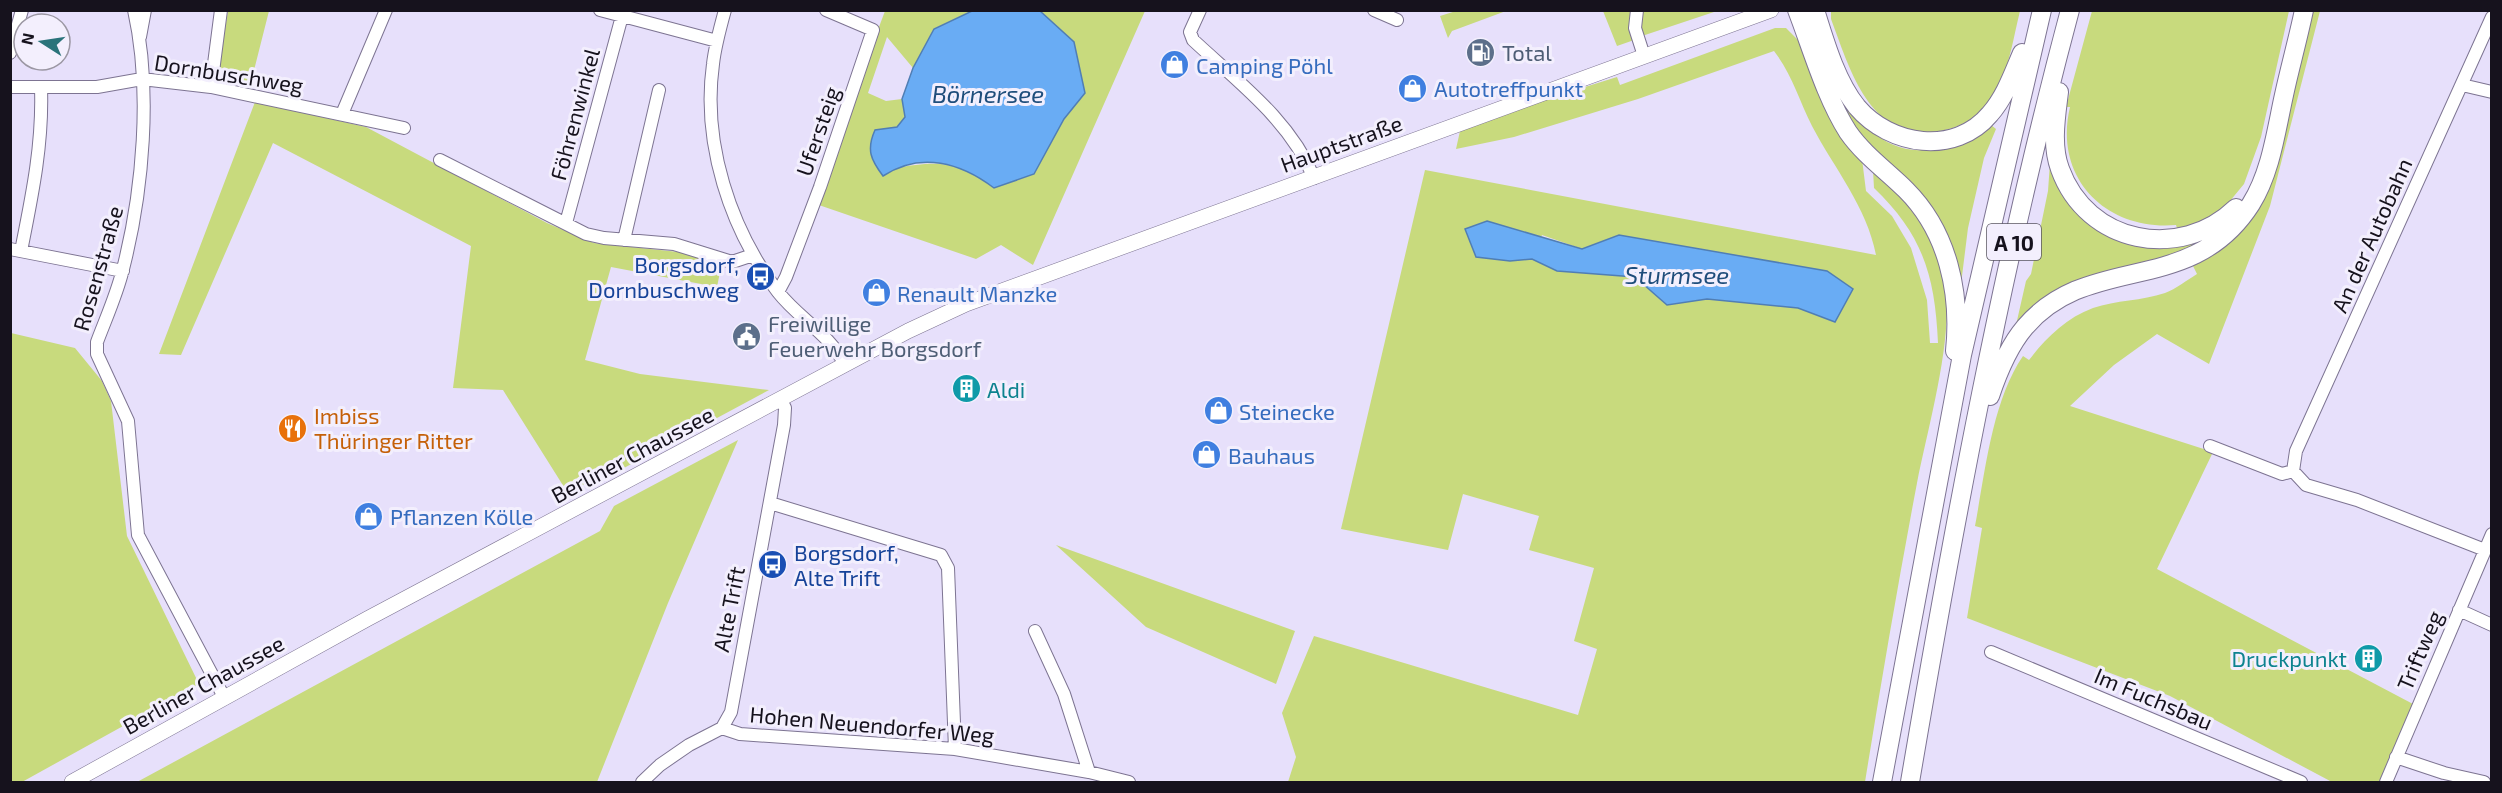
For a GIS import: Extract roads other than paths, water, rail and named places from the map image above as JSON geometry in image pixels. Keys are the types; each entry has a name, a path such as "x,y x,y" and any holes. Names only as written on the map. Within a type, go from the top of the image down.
{"highway":[{"path":"1797,10 1842,123 1859,146 1922,207 1943,244 1953,287 1956,342 1945,439"},
{"path":"1815,10 1840,76 1857,106 1876,126 1889,133 1910,140 1930,141 1966,133 1990,114 2003,96 2041,10"},
{"name":"A 10","path":"1882,783 1945,439 1983,258 2041,10"},
{"path":"2068,19 2055,140 2063,175 2082,206 2103,224 2132,237 2165,240 2193,236 2212,226 2235,209 2249,191 2267,144 2296,10"},
{"path":"1969,458 2005,360 2024,328 2036,316 2062,297 2085,286 2167,267 2193,257 2228,231 2250,205 2269,159 2304,10"},
{"name":"A 10","path":"1910,783 1969,458 2027,182 2068,19"}],"main road":[{"name":"Hauptstraße","path":"1029,281 1771,10"},
{"name":"Berliner Chaussee","path":"72,783 224,697 908,331 966,304 1029,281"}],"street":[{"path":"10,53 22,10"},
{"name":"Rosenstraße","path":"134,10 140,38 142,79 142,156 138,202 123,271 97,342 97,354 128,421 136,528 150,561 224,697"},
{"name":"Rosenstraße","path":"140,38 145,10"},
{"path":"211,87 221,10"},
{"path":"342,114 386,10"},
{"path":"600,10 717,41"},
{"path":"725,10 712,65 712,96 713,135 719,168 730,205 753,255 778,292 796,312 833,344 845,365"},
{"name":"Ufersteig","path":"778,292 786,277 820,187 873,30 826,10"},
{"path":"1200,10 1190,32 1193,40 1259,99 1306,159 1314,178"},
{"path":"1374,10 1397,21"},
{"path":"1637,10 1635,28 1644,56"},
{"name":"Föhrenwinkel","path":"566,223 622,16"},
{"name":"An der Autobahn","path":"2292,471 2296,451 2492,17"},
{"name":"Dornbuschweg","path":"10,87 98,87 142,79 211,87 404,128"},
{"path":"2462,85 2492,92"},
{"path":"41,88 42,125 38,165 16,250 123,271"},
{"path":"624,240 659,90"},
{"path":"440,160 586,234 674,244 732,262 753,255"},
{"name":"Alte Trift","path":"722,728 731,711 770,503 784,425 785,408 781,400"},
{"path":"2210,446 2282,474 2292,471 2306,485 2357,500 2485,550"},
{"path":"770,503 941,555 948,568 955,749"},
{"name":"Triftweg","path":"2386,783 2492,534"},
{"path":"2459,610 2492,625"},
{"path":"1035,631 1064,694 1089,772"},
{"name":"Im Fuchsbau","path":"1991,652 2301,783"},
{"path":"642,783 660,765 689,745 722,728"},
{"name":"Hohen Neuendorfer Weg","path":"722,728 740,734 955,749 1089,772 1129,783"},
{"path":"2396,757 2442,778 2484,783"}],"water":[{"name":"Börnersee","path":"972,11 1040,11 1074,42 1085,93 1064,119 1034,174 994,188 968,172 940,163 912,164 897,168 883,176 875,165 870,149 875,130 897,127 905,117 902,99 913,68 934,29"},
{"name":"Sturmsee","path":"1487,221 1582,249 1619,235 1827,271 1853,289 1835,322 1798,308 1707,299 1667,305 1635,277 1557,271 1532,259 1510,261 1476,257 1465,229"}],"place":[{"name":"Total","path":"1481,52"},
{"name":"Camping Pöhl","path":"1175,65"},
{"name":"Autotreffpunkt","path":"1413,88"},
{"name":"Borgsdorf, Dornbuschweg","path":"760,277"},
{"name":"Renault Manzke","path":"876,293"},
{"name":"Freiwillige Feuerwehr Borgsdorf","path":"747,336"},
{"name":"Aldi","path":"966,389"},
{"name":"Steinecke","path":"1218,411"},
{"name":"Imbiss Thüringer Ritter","path":"293,428"},
{"name":"Bauhaus","path":"1207,455"},
{"name":"Pflanzen Kölle","path":"369,516"},
{"name":"Borgsdorf, Alte Trift","path":"773,565"},
{"name":"Druckpunkt","path":"2368,658"}]}
